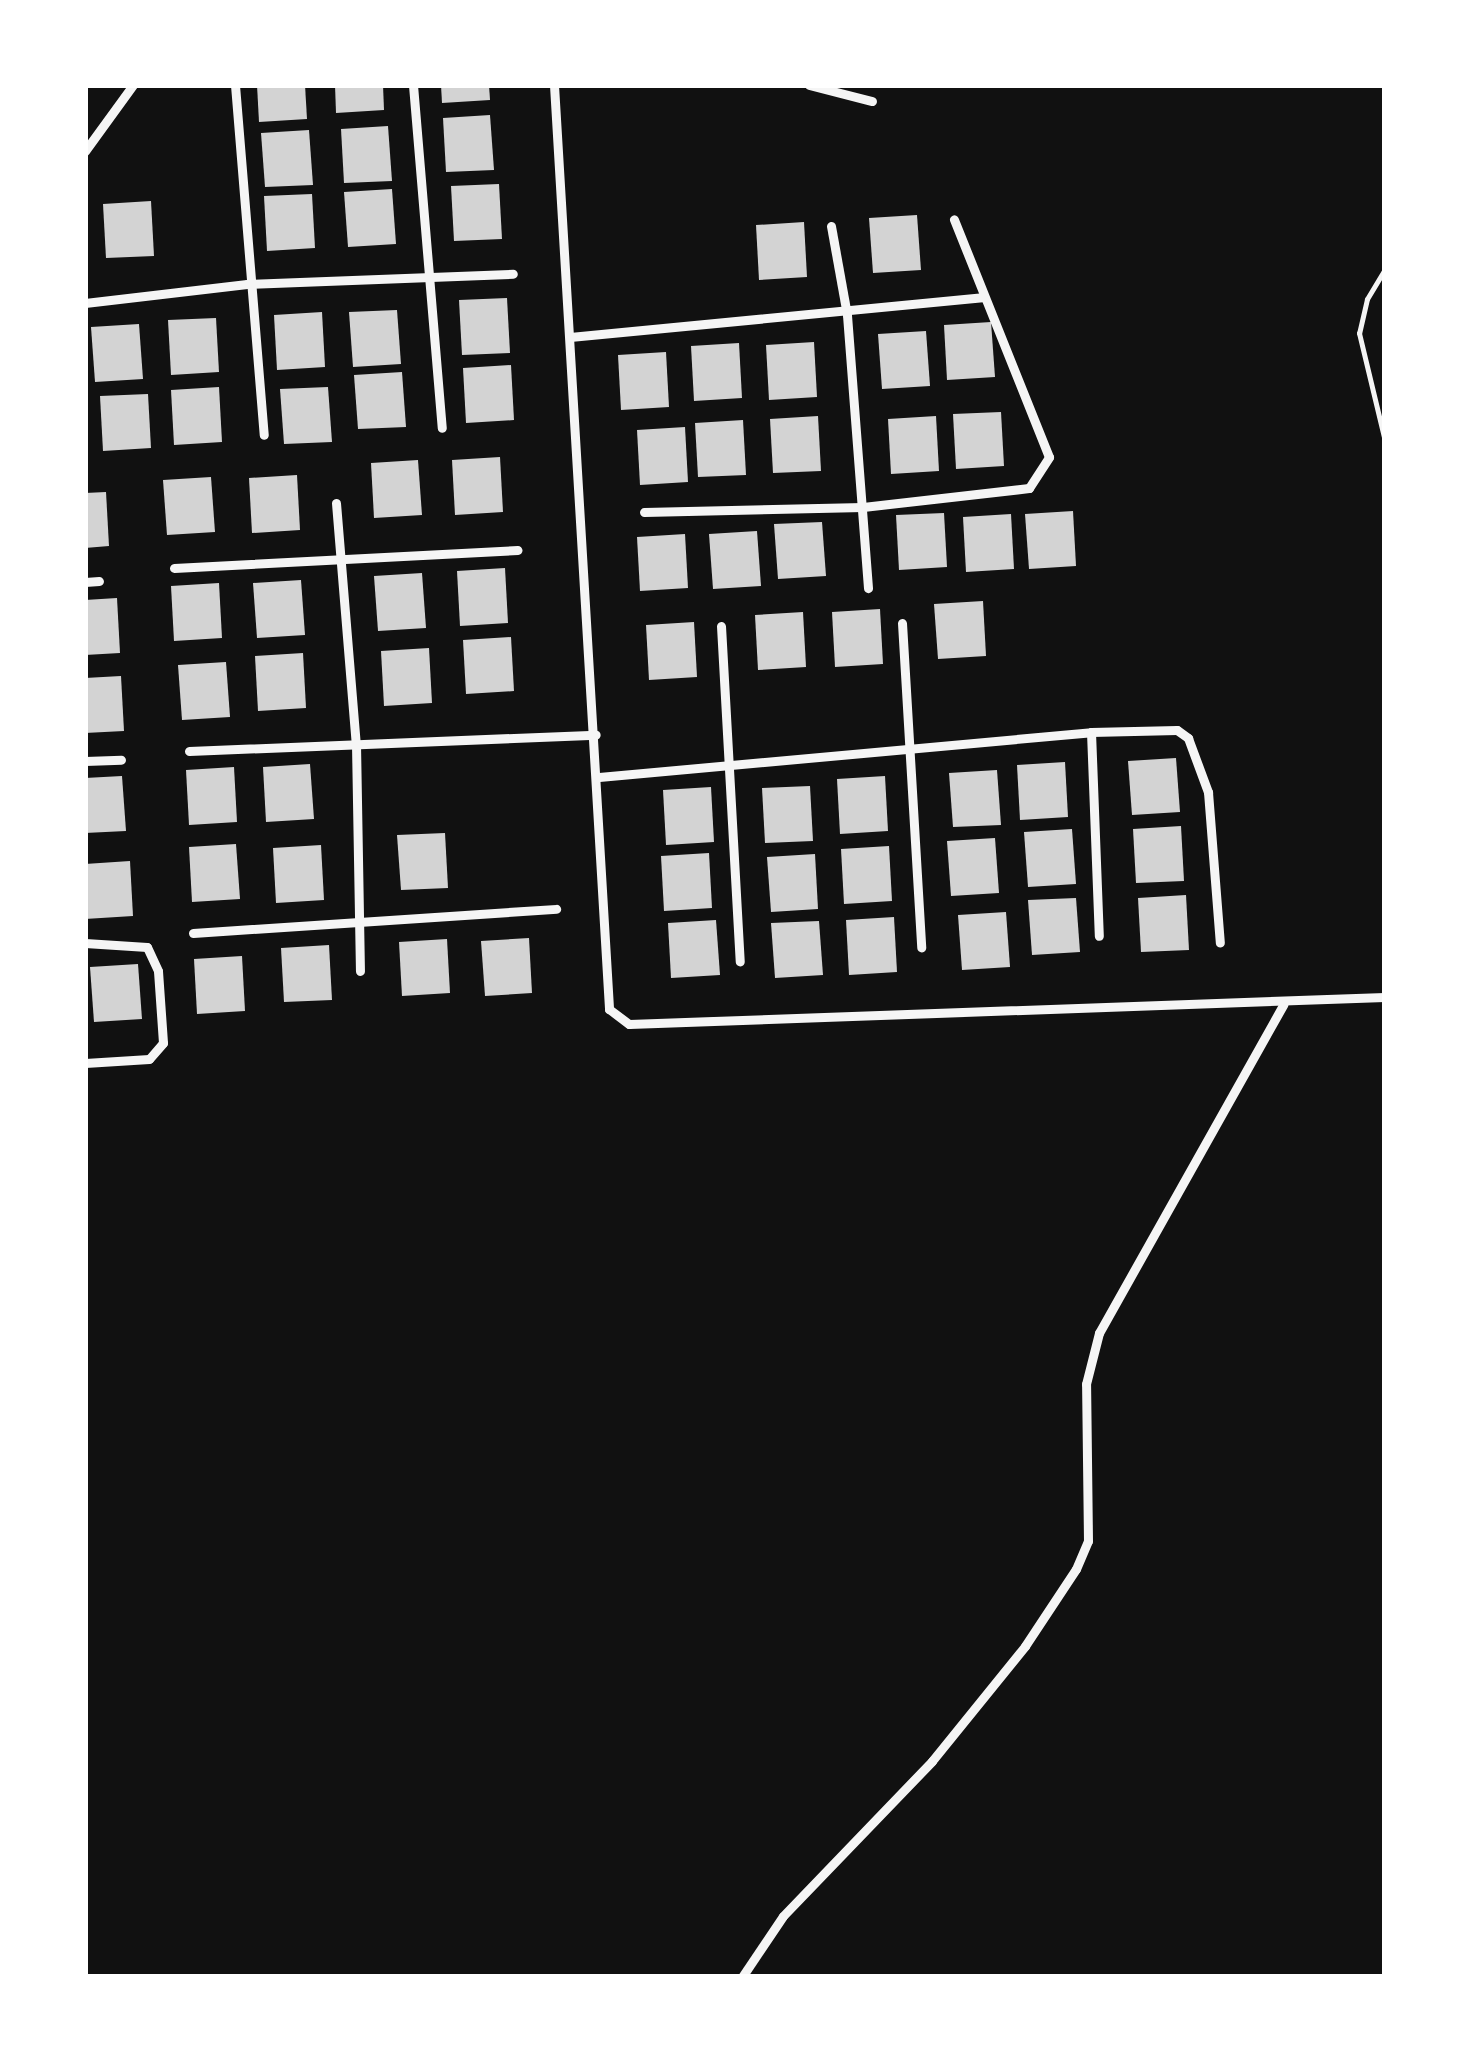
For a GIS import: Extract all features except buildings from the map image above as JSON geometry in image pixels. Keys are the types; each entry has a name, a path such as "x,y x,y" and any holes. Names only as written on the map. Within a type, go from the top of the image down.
{"street":[{"path":"85,151 133,85"},
{"path":"235,85 247,284 264,435"},
{"path":"413,85 442,428"},
{"path":"554,85 599,777 609,1009 628,1024 1385,998"},
{"path":"809,85 872,101"},
{"path":"644,512 863,507 1028,488 1049,457 954,219"},
{"path":"831,226 847,315 868,588"},
{"path":"85,303 247,284 513,274"},
{"path":"570,337 847,315 982,297"},
{"path":"336,503 356,744 360,971"},
{"path":"174,568 518,550"},
{"path":"85,582 99,581"},
{"path":"902,622 921,947"},
{"path":"721,626 740,961"},
{"path":"599,777 1091,732 1177,730 1188,738 1208,792 1220,943"},
{"path":"1091,732 1099,936"},
{"path":"189,751 596,735"},
{"path":"85,762 122,760"},
{"path":"194,933 556,909"},
{"path":"85,943 126,941 147,947 158,970 163,1043 148,1059 85,1063"},
{"path":"742,1977 783,1916 967,1718 1076,1569 1088,1541 1086,1384 1100,1333 1284,1004"}],"lane":[{"path":"1385,269 1367,299 1359,333 1385,439"}]}
